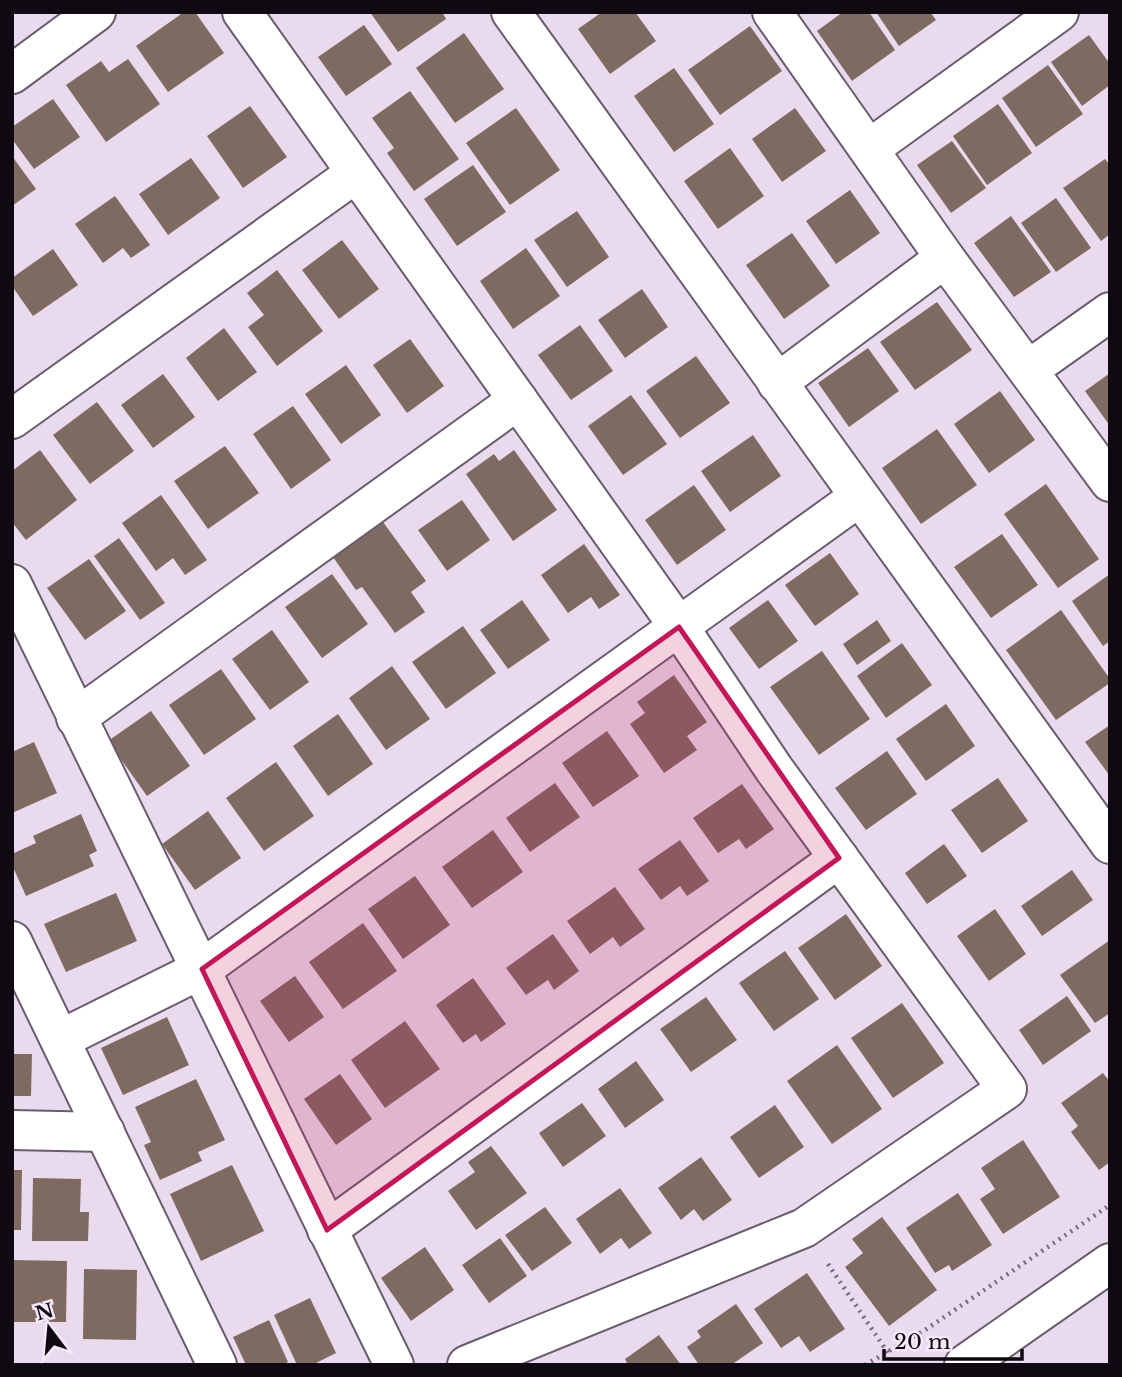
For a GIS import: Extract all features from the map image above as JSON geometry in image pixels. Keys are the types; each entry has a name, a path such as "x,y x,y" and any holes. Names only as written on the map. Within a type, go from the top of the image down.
{"street":[{"path":"12,74 96,12"},
{"path":"242,12 679,627 774,769 1007,1089 804,1228 467,1365"},
{"path":"511,12 1110,844"},
{"path":"772,12 945,258 1110,481"},
{"path":"869,149 1059,12"},
{"path":"12,419 356,173"},
{"path":"776,383 945,258"},
{"path":"1028,370 1110,312"},
{"path":"76,718 518,400"},
{"path":"61,1039 202,969 859,497"},
{"path":"12,584 394,1365"},
{"path":"327,1230 839,858"},
{"path":"12,941 217,1365"},
{"path":"12,1130 105,1132"},
{"path":"964,1365 1110,1263"}],"path":[{"path":"865,1365 925,1330 1110,1205"},
{"path":"804,1228 888,1353"}],"highlighted area":[{"path":"679,627 839,858 327,1230 202,969"}],"building":[{"path":"184,12 195,12 224,53 168,92 136,46"},
{"path":"370,12 442,12 446,19 398,52"},
{"path":"602,12 635,12 656,41 610,74 578,29"},
{"path":"843,12 869,12 895,50 852,81 817,31"},
{"path":"876,12 930,12 936,20 899,46"},
{"path":"364,25 392,64 346,96 318,57"},
{"path":"750,26 782,71 720,115 688,70"},
{"path":"464,33 504,89 455,123 416,68"},
{"path":"1089,35 1110,64 1110,85 1082,106 1051,62"},
{"path":"128,59 160,104 106,142 66,85 101,61 109,72"},
{"path":"1048,65 1083,114 1036,147 1002,98"},
{"path":"674,68 714,124 674,152 634,96"},
{"path":"410,91 459,159 414,191 387,153 394,148 372,118"},
{"path":"53,99 80,137 34,169 12,139 12,127"},
{"path":"998,104 1032,153 987,185 953,136"},
{"path":"250,106 287,157 243,188 207,136"},
{"path":"516,108 560,170 510,205 466,143"},
{"path":"795,108 826,151 782,182 752,139"},
{"path":"952,141 986,188 951,213 917,165"},
{"path":"730,148 764,196 718,229 684,181"},
{"path":"12,156 36,189 12,206"},
{"path":"191,158 220,198 168,235 139,194"},
{"path":"1105,159 1110,165 1110,234 1101,241 1063,188"},
{"path":"473,165 506,212 457,246 424,199"},
{"path":"850,190 880,233 836,264 806,221"},
{"path":"115,196 150,245 131,258 123,248 103,263 75,224"},
{"path":"1056,198 1091,248 1056,272 1021,223"},
{"path":"577,211 609,257 567,287 534,240"},
{"path":"1011,216 1051,272 1014,297 974,243"},
{"path":"792,233 830,286 784,319 746,265"},
{"path":"342,240 379,289 339,319 302,270"},
{"path":"526,248 560,296 513,329 480,281"},
{"path":"53,249 78,285 33,316 12,286 12,278"},
{"path":"277,270 323,331 277,366 248,327 264,315 247,293"},
{"path":"642,289 668,327 625,358 598,320"},
{"path":"937,302 972,350 915,390 880,342"},
{"path":"580,325 613,371 571,400 538,355"},
{"path":"224,328 257,372 218,401 186,358"},
{"path":"410,339 444,386 407,413 373,365"},
{"path":"868,348 899,391 849,427 818,383"},
{"path":"696,356 730,403 680,438 646,391"},
{"path":"346,365 381,415 341,444 305,394"},
{"path":"1110,373 1110,426 1085,391"},
{"path":"163,374 195,417 153,448 121,405"},
{"path":"1000,391 1035,440 989,473 954,424"},
{"path":"631,395 667,444 623,475 588,426"},
{"path":"97,402 134,451 90,484 53,435"},
{"path":"293,406 331,460 291,489 253,434"},
{"path":"937,429 977,485 921,524 882,468"},
{"path":"753,435 781,476 730,512 701,471"},
{"path":"225,446 259,493 208,529 174,481"},
{"path":"40,450 77,500 26,540 12,522 12,471"},
{"path":"514,450 557,510 513,541 466,474 494,454 499,461"},
{"path":"1046,484 1099,559 1058,588 1004,514"},
{"path":"694,485 726,530 677,565 645,520"},
{"path":"161,495 207,560 185,575 173,558 156,571 122,523"},
{"path":"462,500 490,540 447,571 418,530"},
{"path":"383,522 426,581 411,592 425,612 395,633 362,587 356,590 333,557"},
{"path":"1002,534 1038,585 991,618 954,567"},
{"path":"119,538 165,603 140,620 94,556"},
{"path":"584,544 620,595 599,609 591,597 568,613 541,575"},
{"path":"830,553 859,594 815,626 785,585"},
{"path":"89,559 126,611 85,640 47,588"},
{"path":"332,574 368,624 322,658 285,607"},
{"path":"1110,574 1110,641 1103,646 1072,601"},
{"path":"522,600 550,640 508,669 480,630"},
{"path":"768,600 798,641 759,669 729,628"},
{"path":"1061,610 1110,679 1110,683 1056,720 1006,650"},
{"path":"877,620 891,641 857,665 843,644"},
{"path":"463,626 496,673 446,709 412,662"},
{"path":"272,630 309,682 270,710 232,659"},
{"path":"902,643 932,685 886,718 857,676"},
{"path":"822,651 870,719 819,755 770,687"},
{"path":"392,666 430,719 386,750 349,698"},
{"path":"221,669 256,719 204,755 169,705"},
{"path":"674,675 707,722 687,736 697,750 664,773 630,724 645,713 637,702"},
{"path":"946,704 975,746 926,781 896,739"},
{"path":"151,711 190,766 147,796 108,741"},
{"path":"338,714 373,764 328,796 293,746"},
{"path":"1110,725 1110,776 1085,742"},
{"path":"607,731 639,776 593,807 562,763"},
{"path":"34,742 57,793 12,813 12,752"},
{"path":"887,751 917,794 866,830 835,788"},
{"path":"276,762 314,816 264,851 226,798"},
{"path":"998,778 1028,821 982,853 951,810"},
{"path":"555,783 580,817 530,852 506,818"},
{"path":"742,784 774,829 746,849 739,839 718,853 693,818"},
{"path":"208,811 241,858 195,890 162,844"},
{"path":"81,814 97,851 89,855 94,866 26,896 12,865 12,854 36,843 33,836"},
{"path":"493,830 523,872 472,908 442,867"},
{"path":"680,840 709,881 687,896 680,886 661,900 638,869"},
{"path":"944,844 967,876 927,904 905,873"},
{"path":"1072,870 1093,900 1042,936 1021,906"},
{"path":"415,876 450,925 403,959 368,909"},
{"path":"615,887 645,929 620,947 613,937 590,954 567,921"},
{"path":"116,893 137,941 66,972 44,924"},
{"path":"995,909 1026,954 989,981 957,936"},
{"path":"846,914 882,966 835,1000 798,948"},
{"path":"363,923 397,971 343,1009 309,962"},
{"path":"553,934 579,971 554,990 548,980 526,995 506,968"},
{"path":"1110,940 1110,1013 1095,1023 1060,975"},
{"path":"785,951 819,999 774,1031 739,983"},
{"path":"295,976 324,1017 289,1042 260,1001"},
{"path":"473,978 506,1024 481,1042 476,1034 463,1043 436,1005"},
{"path":"1067,996 1091,1031 1043,1065 1019,1030"},
{"path":"706,997 737,1040 691,1072 660,1029"},
{"path":"902,1003 944,1063 893,1098 851,1038"},
{"path":"167,1017 189,1065 123,1095 101,1048"},
{"path":"405,1021 440,1069 385,1108 351,1060"},
{"path":"837,1045 882,1109 832,1144 787,1081"},
{"path":"12,1054 32,1054 31,1096 12,1096"},
{"path":"636,1061 664,1100 625,1128 598,1089"},
{"path":"1103,1073 1110,1082 1110,1162 1099,1170 1071,1132 1078,1126 1061,1103"},
{"path":"340,1074 372,1119 336,1145 304,1099"},
{"path":"196,1079 225,1140 198,1152 202,1161 160,1180 144,1145 151,1142 135,1107"},
{"path":"582,1103 606,1136 563,1167 539,1133"},
{"path":"775,1105 804,1147 759,1178 730,1137"},
{"path":"1023,1140 1060,1197 1003,1234 980,1199 995,1189 981,1168"},
{"path":"491,1146 527,1193 476,1230 448,1191 475,1172 468,1162"},
{"path":"701,1157 732,1200 703,1221 694,1209 681,1220 658,1188"},
{"path":"232,1165 264,1231 201,1261 170,1194"},
{"path":"12,1170 22,1170 21,1230 12,1230"},
{"path":"33,1178 81,1179 80,1212 89,1212 88,1241 32,1241"},
{"path":"620,1188 652,1233 629,1249 621,1238 600,1254 576,1219"},
{"path":"958,1193 992,1245 952,1271 949,1265 935,1273 906,1228"},
{"path":"545,1207 572,1243 532,1271 505,1235"},
{"path":"882,1217 937,1290 889,1326 845,1267 863,1253 852,1239"},
{"path":"500,1238 527,1276 489,1303 462,1265"},
{"path":"425,1247 454,1290 411,1321 381,1278"},
{"path":"12,1260 67,1261 66,1322 12,1322"},
{"path":"84,1269 137,1270 136,1340 83,1339"},
{"path":"807,1273 845,1329 810,1352 799,1336 781,1348 754,1309"},
{"path":"310,1298 336,1353 312,1365 297,1365 274,1315"},
{"path":"736,1304 763,1343 731,1365 699,1365 687,1347 701,1337 697,1331"},
{"path":"269,1320 288,1362 281,1365 246,1365 233,1337"},
{"path":"659,1335 681,1365 628,1365 625,1359"}]}
